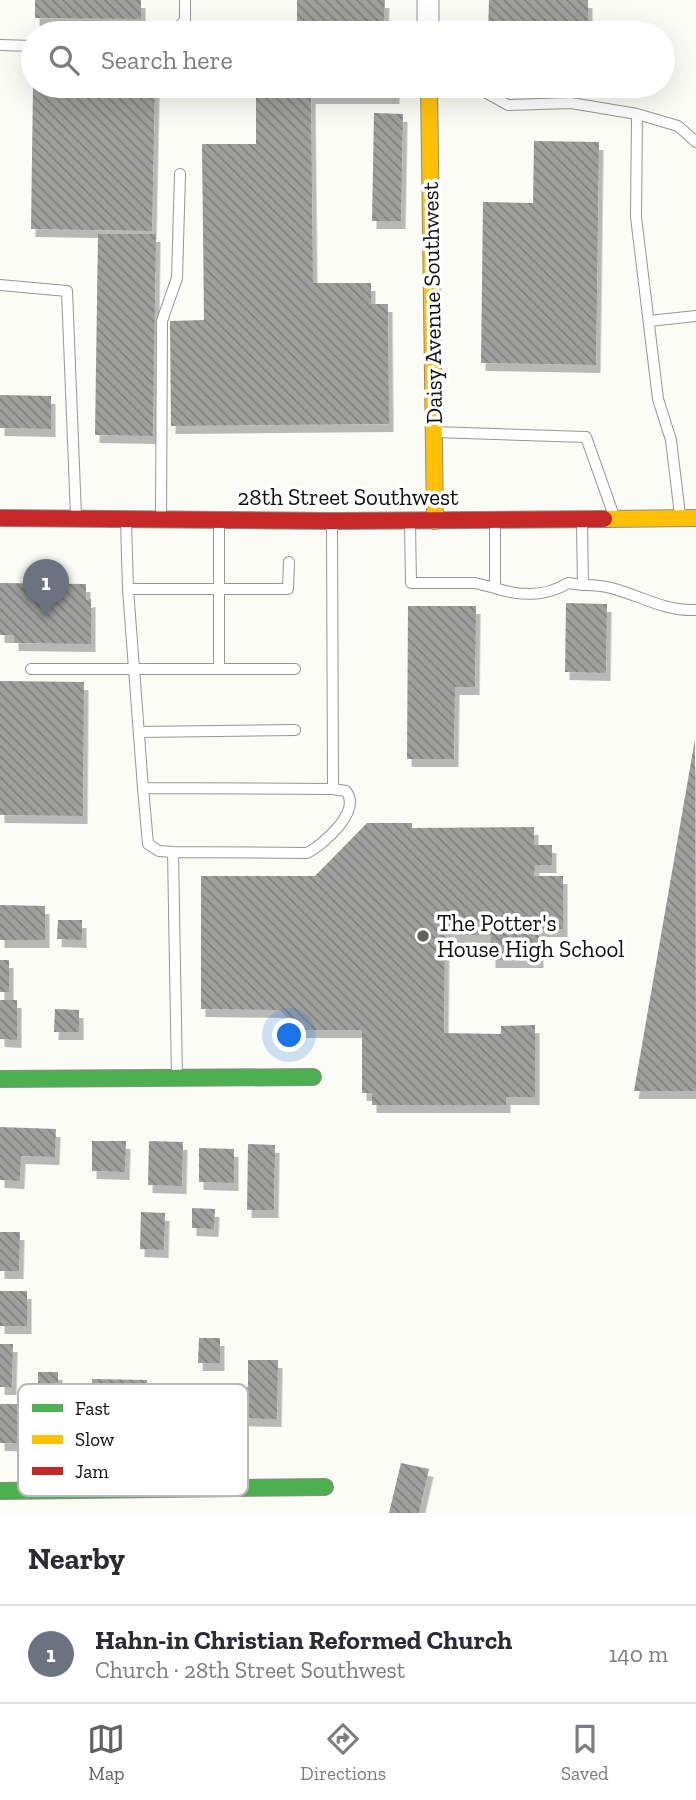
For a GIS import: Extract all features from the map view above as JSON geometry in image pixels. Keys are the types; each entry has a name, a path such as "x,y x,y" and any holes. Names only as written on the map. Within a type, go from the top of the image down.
{"street":[{"path":"428,0 428,21"},
{"name":"Daisy Avenue Southwest","path":"429,98 435,521"},
{"name":"28th Street Southwest","path":"0,518 332,521 688,518"},
{"path":"0,1079 313,1077"},
{"path":"248,1488 325,1487"},
{"path":"0,1491 18,1491"}],"lane":[{"path":"184,21 185,0"},
{"path":"0,45 21,46"},
{"path":"495,98 508,105 571,103 637,114 678,126 696,142"},
{"path":"637,114 636,217 658,399 671,440 688,518"},
{"path":"161,519 162,321 177,278 180,174"},
{"path":"0,285 68,291 76,519"},
{"path":"649,321 696,316"},
{"path":"434,432 586,437 615,519"},
{"path":"126,519 128,589 143,788 148,844 159,850 173,852 307,853 338,827 350,805 351,796 346,791 332,789 143,788"},
{"path":"582,519 583,585"},
{"path":"219,520 219,668"},
{"path":"410,520 411,583 475,583 510,593 552,593 568,583 604,584 658,605 682,611 696,610"},
{"path":"495,520 495,588"},
{"path":"332,521 332,789"},
{"path":"128,589 288,589 289,562"},
{"path":"31,669 295,669"},
{"path":"139,732 295,730"},
{"path":"173,852 177,1078"}],"building":[{"path":"35,0 141,0 141,19 35,18"},
{"path":"297,0 385,0 384,21 297,21"},
{"path":"489,0 588,0 588,21 488,21"},
{"path":"33,98 155,98 152,231 31,229"},
{"path":"256,98 311,98 313,283 371,283 371,304 388,304 389,424 171,426 170,321 204,320 202,144 256,144"},
{"path":"374,113 403,114 401,221 372,221"},
{"path":"534,141 599,142 596,365 481,363 483,202 533,203"},
{"path":"98,234 156,234 153,436 95,435"},
{"path":"0,395 51,396 51,429 0,428"},
{"path":"0,583 86,584 86,600 91,599 91,644 14,643 14,635 0,635"},
{"path":"566,603 607,604 606,673 565,672"},
{"path":"408,606 476,606 475,687 455,687 454,759 407,759"},
{"path":"0,681 84,682 83,816 0,815"},
{"path":"695,739 696,1091 634,1091"},
{"path":"367,823 412,823 412,828 534,827 534,845 552,845 552,865 535,865 534,876 563,876 563,929 535,929 534,935 539,935 539,960 491,960 491,935 445,935 444,1033 501,1034 501,1026 535,1025 535,1097 506,1097 506,1105 372,1105 372,1093 362,1093 362,1030 300,1030 279,1010 201,1009 201,876 315,876"},
{"path":"0,905 45,906 45,940 0,940"},
{"path":"58,920 82,920 82,940 57,939"},
{"path":"0,960 9,960 9,992 0,992"},
{"path":"0,1000 17,1000 17,1040 0,1039"},
{"path":"55,1009 79,1010 79,1032 54,1032"},
{"path":"0,1127 56,1129 55,1157 21,1156 20,1181 0,1180"},
{"path":"92,1141 126,1141 125,1172 92,1171"},
{"path":"149,1141 183,1142 182,1186 148,1185"},
{"path":"248,1144 275,1145 274,1210 247,1210"},
{"path":"199,1148 234,1149 234,1183 199,1182"},
{"path":"192,1208 215,1209 214,1229 192,1228"},
{"path":"141,1212 165,1213 164,1250 140,1249"},
{"path":"0,1232 20,1232 19,1271 0,1271"},
{"path":"0,1291 27,1291 27,1326 0,1326"},
{"path":"199,1338 220,1338 220,1363 198,1363"},
{"path":"0,1344 13,1344 12,1387 0,1387"},
{"path":"248,1360 278,1360 277,1419 248,1418"},
{"path":"38,1372 58,1372 58,1384 38,1384"},
{"path":"92,1379 147,1380 147,1384 92,1384"},
{"path":"0,1404 18,1404 18,1443 0,1443"},
{"path":"401,1463 429,1469 419,1513 389,1513"}],"traffic: fast":[{"path":"0,1079 313,1077"},
{"path":"248,1488 325,1487"},
{"path":"0,1491 18,1491"}],"traffic: slow":[{"path":"429,98 435,521"},
{"path":"604,519 696,518"}],"traffic: jam":[{"path":"0,518 332,521 604,519"}],"place":[{"name":"Hahn-in Christian Reformed Church","path":"46,617"},
{"name":"The Potter's House High School","path":"423,936"}]}
